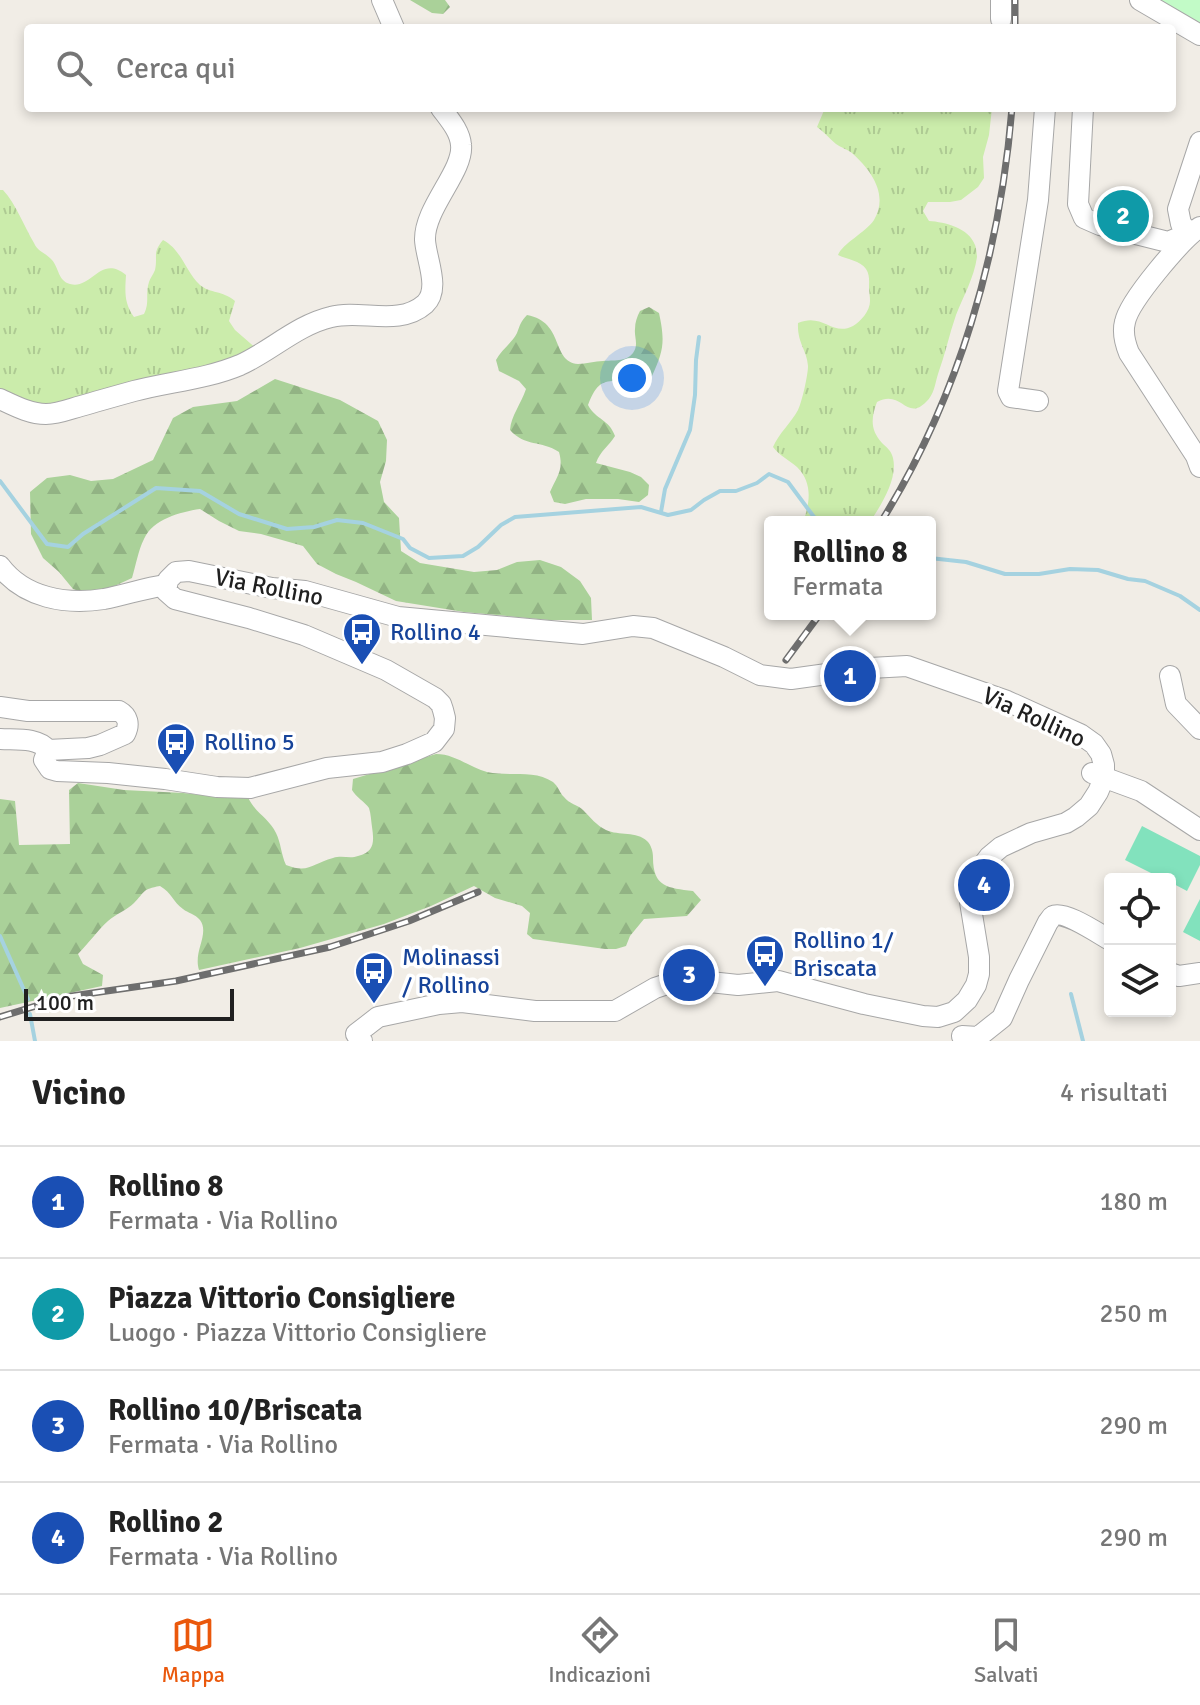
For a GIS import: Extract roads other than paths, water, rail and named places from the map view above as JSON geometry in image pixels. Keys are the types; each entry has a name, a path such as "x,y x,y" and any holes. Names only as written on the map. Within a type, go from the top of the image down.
{"street":[{"path":"382,0 392,24"},
{"path":"1140,0 1199,35"},
{"path":"0,399 35,413 57,413 240,365 310,324 328,317 409,314 425,304 433,287 425,238 428,224 462,148 459,136 444,112"},
{"path":"1038,401 1011,397 1008,391 1038,200 1045,112"},
{"path":"1083,112 1078,204 1084,218 1168,242 1197,229"},
{"path":"1197,229 1188,231 1181,224 1178,209 1200,142"},
{"path":"1197,229 1129,310 1124,336 1129,353 1198,461"},
{"name":"Via Rollino","path":"0,566 17,584 28,590 71,601 103,599 166,585"},
{"name":"Via Rollino","path":"48,750 44,760 50,769 57,771 108,773 217,787 250,788 327,768 382,762 434,742 444,729 441,704 386,670 304,635 175,599 166,591 166,585 172,575 182,571 305,591 398,617 583,634 633,626 653,628 760,675 791,679 907,666 1007,701 1080,734 1098,749 1104,765 1098,776 1098,792 1089,806 1056,827 1015,840 995,852 984,863 973,883 970,902 979,974 973,992 954,1012 938,1017 923,1016 778,981 738,985 682,979 655,988 615,1011 535,1011 462,1002 439,1004 378,1017 354,1039"},
{"path":"1170,676 1176,704 1200,729"},
{"path":"0,707 54,712 119,711 128,721 125,734 88,748 48,750 42,744 25,740 0,739"},
{"path":"1098,776 1141,791 1200,830"},
{"path":"962,1036 978,1037 1002,1018 1053,916 1068,917 1104,937"},
{"path":"1176,975 1200,973"},
{"path":"778,981 825,1005"}],"waterway":[{"path":"661,512 665,489 690,430 699,337"},
{"path":"0,481 47,544 68,547 83,534 156,488 200,491 239,514 287,529 314,527 337,520 363,523 403,539 410,548 429,558 463,556 515,517 641,507 668,515 691,510 720,491 736,491 757,483 769,474 788,482 813,516"},
{"path":"936,559 966,562 1005,574 1098,570 1145,581 1180,596 1200,610"},
{"path":"0,936 28,999"},
{"path":"1071,994 1083,1041"},
{"path":"30,1014 35,1041"}],"railway":[{"path":"1015,0 1015,24"},
{"path":"884,516 933,425 971,323 997,217 1012,112"},
{"path":"786,660 816,620"},
{"path":"0,1017 65,997 176,981 330,947 409,921 478,892"}],"place":[{"name":"Piazza Vittorio Consigliere","path":"1123,216"},
{"name":"Rollino 4","path":"362,666"},
{"name":"Rollino 8","path":"850,676"},
{"name":"Rollino 5","path":"176,776"},
{"name":"Rollino 2","path":"984,885"},
{"name":"Rollino 10/Briscata","path":"689,975"},
{"name":"Rollino 1/ Briscata","path":"765,988"},
{"name":"Molinassi / Rollino","path":"374,1005"}]}
